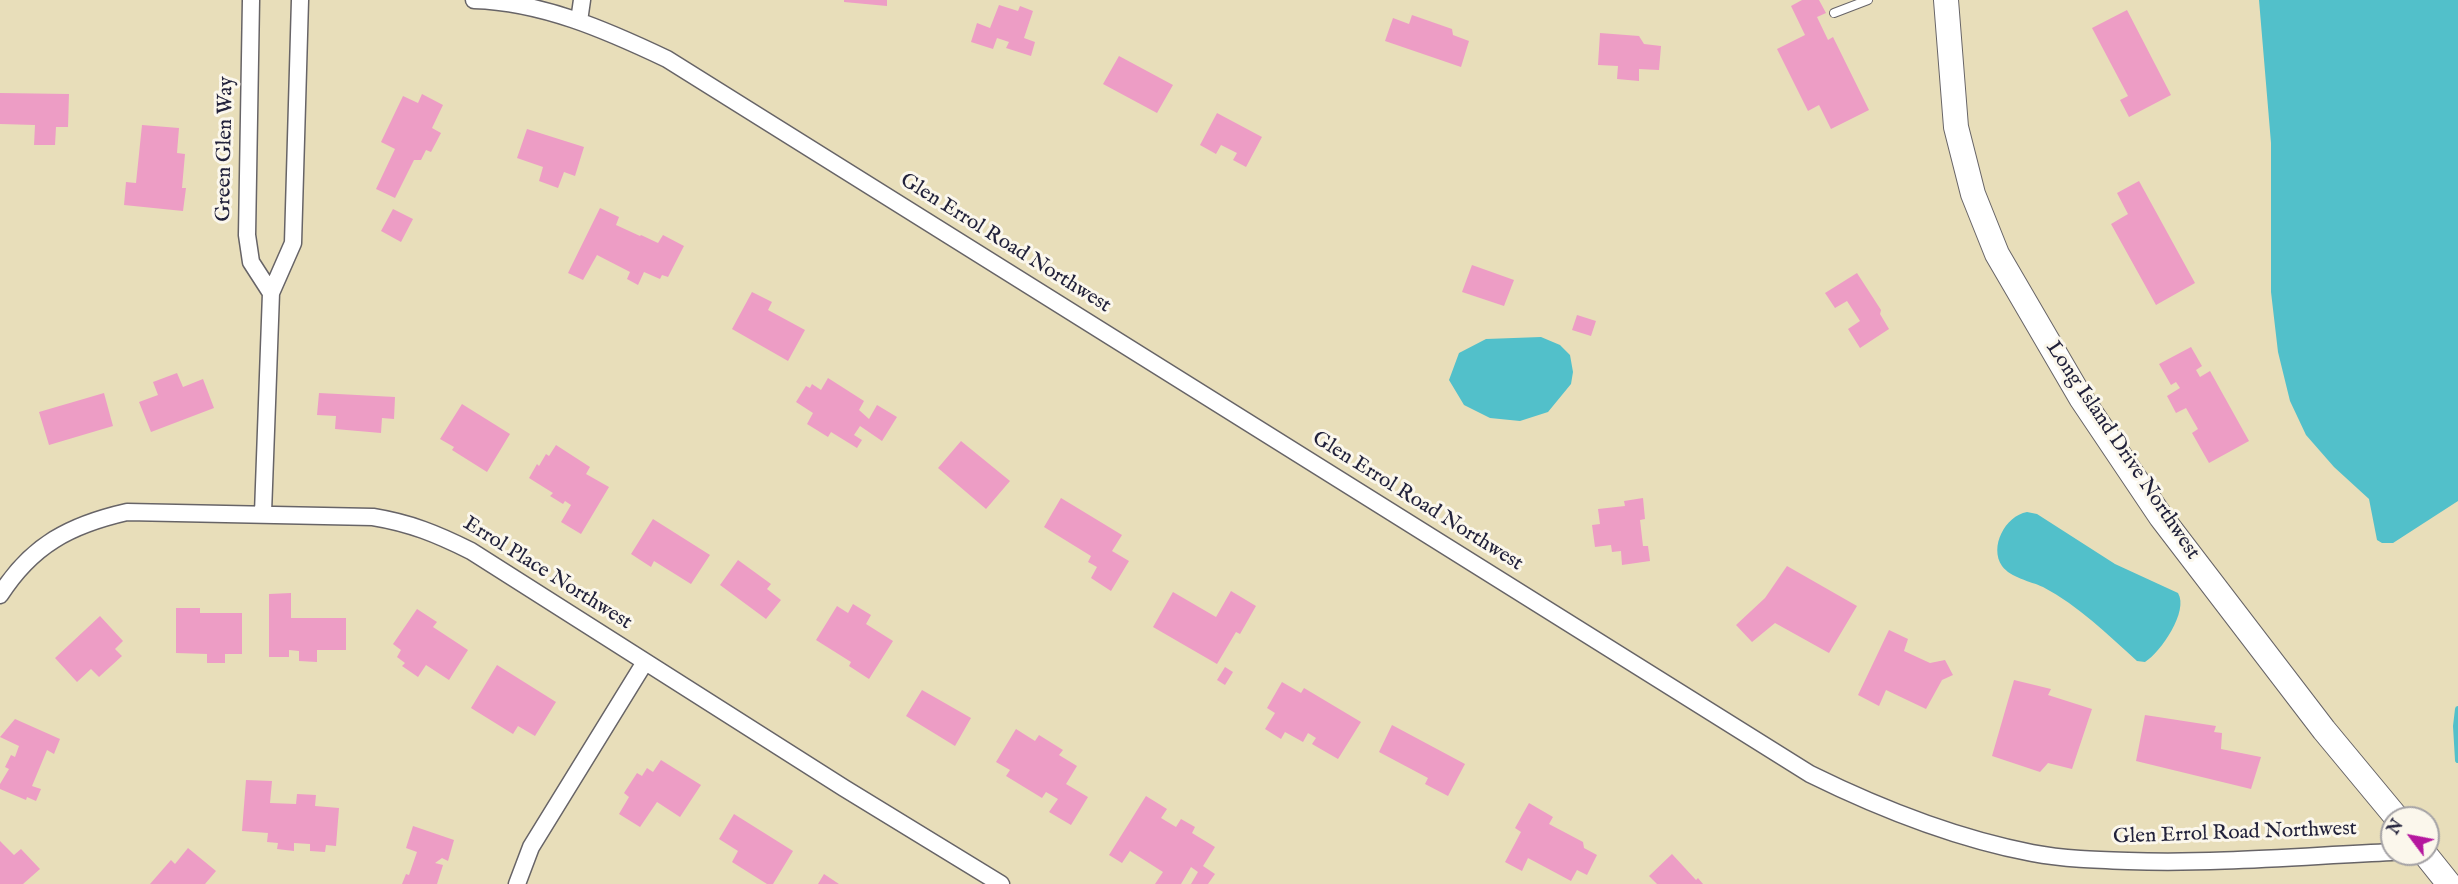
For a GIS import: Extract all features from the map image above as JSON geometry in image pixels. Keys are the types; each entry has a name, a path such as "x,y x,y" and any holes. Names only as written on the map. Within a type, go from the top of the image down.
{"street":[{"name":"Green Glen Way","path":"251,0 247,235 250,262 271,293"},
{"path":"263,513 271,293 293,243 300,0"},
{"name":"Glen Errol Road Northwest","path":"474,0 498,1 579,21 624,38 667,59 1802,769 1863,800 1917,822 1976,840 2034,854 2082,859 2175,862 2380,853"},
{"path":"579,21 582,0"},
{"name":"Long Island Drive Northwest","path":"1946,0 1956,127 1973,194 1997,254 2080,398 2161,517 2324,730 2387,806"},
{"name":"Errol Place Northwest","path":"0,595 12,576 32,555 55,537 93,519 127,512 151,510 263,513 373,517 405,522 432,531 471,551 1001,884"},
{"path":"517,884 531,847 645,662"},
{"path":"2435,866 2449,884"}],"lane":[{"path":"1834,13 1868,0"}],"water":[{"path":"2259,0 2458,0 2458,501 2393,543 2382,543 2377,540 2369,499 2334,467 2306,435 2290,401 2278,352 2271,292 2271,143"},
{"path":"1541,337 1560,345 1570,355 1573,372 1571,384 1548,412 1520,421 1490,418 1464,405 1449,380 1459,353 1486,339"},
{"path":"2027,512 2037,514 2115,564 2178,593 2180,610 2177,620 2165,641 2145,662 2137,661 2069,603 2043,587 2016,576 2002,566 1997,550 2001,533 2012,519"}],"building":[{"path":"844,0 887,0 887,6 844,2"},
{"path":"1802,0 1819,0 1826,13 1817,17 1828,40 1833,37 1869,110 1831,129 1819,105 1808,111 1777,49 1805,35 1791,6"},
{"path":"999,5 1018,11 1020,6 1033,11 1024,38 1035,42 1031,56 1006,48 1009,42 997,38 993,49 971,42 977,23 990,28"},
{"path":"2127,10 2171,95 2129,117 2120,100 2128,96 2092,28"},
{"path":"1412,15 1452,29 1453,35 1469,41 1461,67 1385,41 1393,18 1409,24"},
{"path":"1600,33 1639,36 1644,44 1661,46 1659,70 1639,69 1639,81 1617,79 1618,66 1598,65"},
{"path":"1119,56 1173,85 1157,113 1103,84"},
{"path":"0,93 69,94 68,127 56,127 55,145 34,145 35,125 0,124"},
{"path":"422,94 443,105 432,128 441,133 431,152 426,150 421,160 414,160 395,198 376,189 395,149 381,142 403,96 418,103"},
{"path":"1217,113 1262,137 1246,167 1233,160 1237,153 1221,145 1216,154 1200,145"},
{"path":"142,125 179,128 177,153 185,154 182,188 186,188 183,211 124,205 126,182 136,183"},
{"path":"527,129 584,147 575,176 564,172 558,188 539,181 543,167 517,158"},
{"path":"2139,181 2195,283 2156,305 2111,224 2128,214 2117,193"},
{"path":"600,208 619,217 616,225 640,236 658,243 663,235 684,246 668,277 662,275 660,279 644,272 638,285 627,279 630,272 597,255 583,280 568,273"},
{"path":"393,209 413,219 401,242 381,231"},
{"path":"1472,265 1514,280 1504,306 1462,292"},
{"path":"1857,273 1881,310 1880,314 1889,329 1860,348 1848,329 1860,321 1847,301 1835,308 1825,293"},
{"path":"752,292 772,302 768,310 805,330 788,361 732,329"},
{"path":"1577,315 1596,321 1591,336 1572,330"},
{"path":"2191,347 2202,366 2196,370 2200,377 2210,371 2249,441 2209,463 2192,433 2198,429 2186,408 2176,413 2167,396 2180,388 2176,382 2171,385 2159,364"},
{"path":"177,373 183,387 203,379 214,408 151,432 139,402 158,395 153,382"},
{"path":"828,378 864,401 859,410 869,419 877,405 897,417 882,441 860,426 854,435 862,440 857,448 831,432 828,437 807,424 813,413 796,402 806,386 810,388 812,384 821,390"},
{"path":"104,393 113,426 49,445 39,412"},
{"path":"319,393 395,397 394,419 382,418 381,433 335,429 336,416 317,415"},
{"path":"462,404 510,434 487,472 452,450 454,447 440,439"},
{"path":"961,441 1010,481 986,509 938,468"},
{"path":"556,445 590,467 586,474 609,487 581,534 561,522 571,505 565,501 563,504 550,496 553,493 529,478 537,464 539,466 546,454 549,456"},
{"path":"1061,498 1122,535 1112,551 1129,561 1111,591 1091,578 1097,567 1088,562 1091,556 1044,527"},
{"path":"1643,498 1645,519 1640,520 1643,546 1648,546 1650,561 1622,565 1621,551 1612,552 1611,545 1595,547 1592,525 1600,524 1598,509 1625,506 1624,501"},
{"path":"653,519 710,555 691,584 654,561 651,567 631,554"},
{"path":"738,560 771,584 767,589 781,600 766,619 720,585"},
{"path":"1787,566 1857,606 1829,653 1775,623 1752,642 1736,625 1765,598"},
{"path":"1231,591 1256,606 1240,634 1236,632 1217,664 1153,627 1173,592 1216,617"},
{"path":"291,593 291,618 346,618 346,650 317,650 317,662 299,661 299,651 289,650 289,657 269,657 269,594"},
{"path":"853,604 871,615 866,624 893,641 869,679 849,666 851,662 816,640 837,606 848,613"},
{"path":"176,608 200,608 200,613 242,613 242,654 225,654 225,663 207,663 207,654 176,653"},
{"path":"417,609 437,622 433,627 468,650 449,680 426,665 418,677 402,666 405,663 397,657 401,650 393,644"},
{"path":"100,616 123,641 115,649 122,656 99,677 91,669 77,682 55,658"},
{"path":"1889,630 1908,639 1904,651 1930,663 1945,660 1953,675 1942,680 1926,709 1886,690 1879,706 1858,695"},
{"path":"497,665 556,702 535,736 518,726 513,734 471,708"},
{"path":"1225,667 1233,672 1225,685 1217,680"},
{"path":"2014,680 2051,689 2048,695 2092,709 2072,769 2048,763 2040,772 1992,756"},
{"path":"1282,682 1301,693 1304,688 1361,722 1338,759 1312,744 1316,738 1308,733 1303,742 1285,732 1281,739 1265,729 1275,713 1267,708"},
{"path":"922,690 971,718 955,746 906,716"},
{"path":"2145,715 2216,726 2214,732 2222,733 2221,749 2261,757 2251,789 2136,761"},
{"path":"15,719 60,739 54,754 47,750 32,786 41,789 36,801 27,797 26,800 0,789 0,784 9,769 5,767 11,755 15,757 19,746 0,737"},
{"path":"1392,725 1465,764 1448,796 1425,784 1428,778 1379,752"},
{"path":"1016,729 1035,741 1039,735 1063,750 1059,755 1077,766 1066,784 1088,797 1071,825 1049,812 1058,799 1046,792 1042,798 1006,776 1010,770 996,762"},
{"path":"661,760 701,785 680,817 657,802 640,827 619,814 629,797 624,793 637,773 642,776 647,768 653,772"},
{"path":"246,780 272,781 270,803 296,804 297,794 316,795 315,806 339,808 336,846 326,845 325,852 310,851 310,844 294,843 294,851 277,849 278,843 267,842 268,833 242,831"},
{"path":"1146,796 1167,809 1161,818 1176,827 1181,819 1195,827 1192,833 1215,847 1203,866 1215,874 1208,884 1191,884 1198,872 1191,867 1181,884 1155,884 1163,872 1130,851 1122,863 1109,855"},
{"path":"1529,803 1553,817 1549,824 1583,842 1584,848 1597,855 1587,875 1577,870 1571,881 1528,858 1522,871 1505,862 1521,832 1515,828"},
{"path":"734,814 793,851 773,884 767,884 732,862 738,851 719,839"},
{"path":"413,826 454,840 448,861 442,858 435,863 443,865 437,884 402,884 406,874 409,875 417,852 406,848"},
{"path":"0,841 14,855 21,849 40,869 23,884 0,884"},
{"path":"188,848 216,871 205,884 150,884 171,860 175,864"},
{"path":"1672,854 1696,880 1698,878 1703,884 1657,884 1649,876"},
{"path":"824,874 839,884 818,884"}],"waterway":[{"path":"2458,709 2456,726 2458,760"}]}
